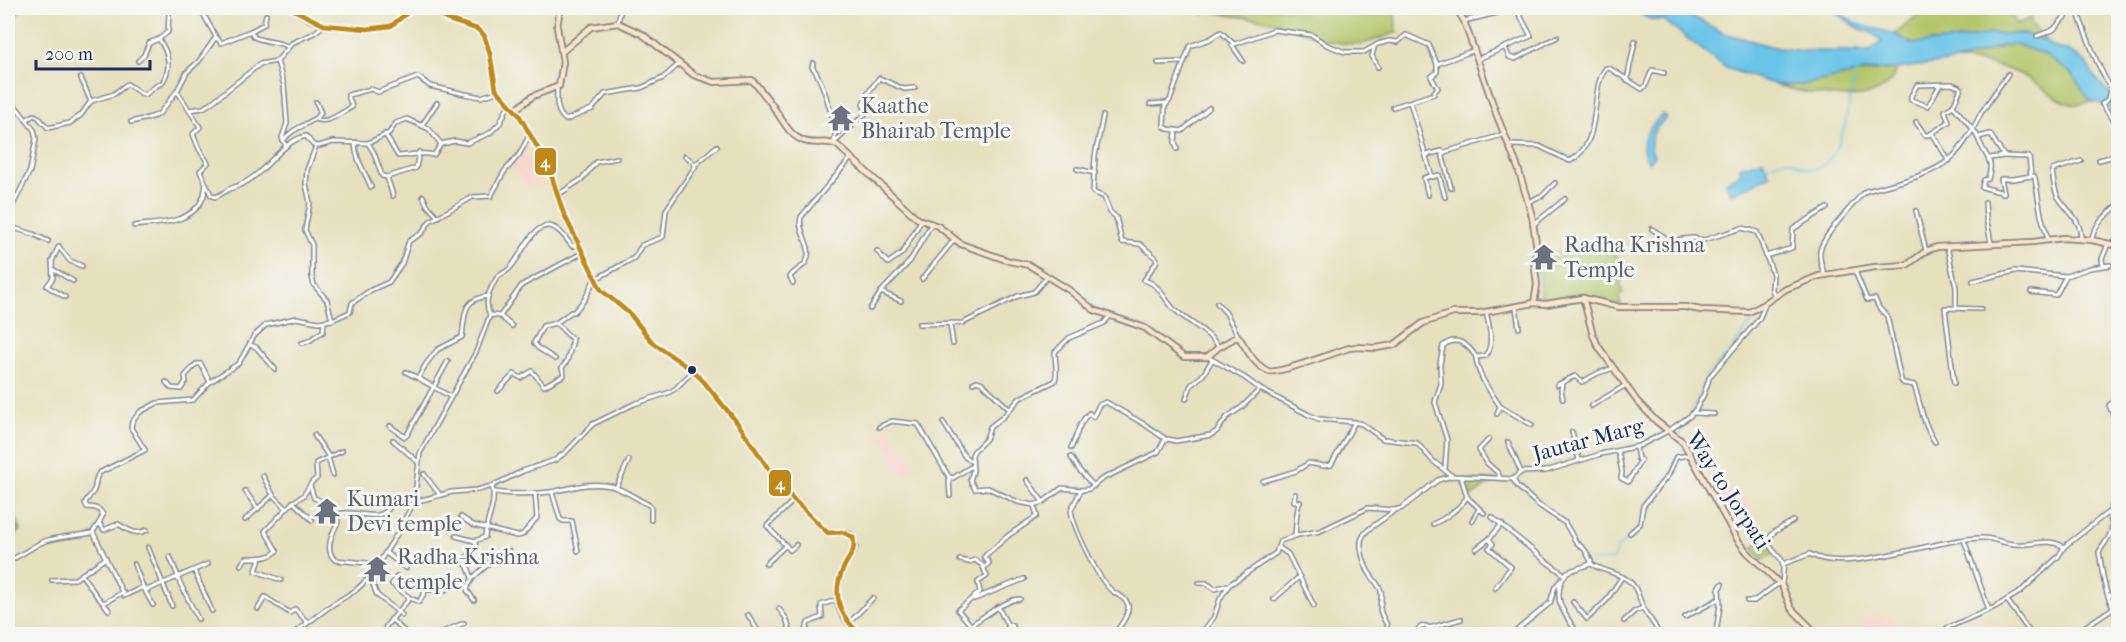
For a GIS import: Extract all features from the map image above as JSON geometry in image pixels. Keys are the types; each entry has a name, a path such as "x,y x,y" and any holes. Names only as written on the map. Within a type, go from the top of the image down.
{"main road":[{"path":"290,8 324,25 367,29 382,28 398,22 413,8"},
{"path":"432,8 446,18 477,29 484,35 497,92 515,110 549,168 563,212 594,280 604,294 630,314 653,344 693,371 722,402 770,471 794,500 825,531 846,532 853,537 855,547 841,572 838,599 840,612 848,624 860,634"}],"street":[{"path":"138,61 144,55 149,43 168,32 169,13 172,8"},
{"path":"200,8 221,43 264,24 266,15"},
{"path":"560,8 557,27 562,51 562,76 557,88 556,100 560,114 566,120 592,109 605,94 641,88 663,78 679,64"},
{"path":"618,23 621,8"},
{"path":"1456,8 1464,21 1475,50 1528,202 1537,249 1534,267 1537,285 1534,303"},
{"path":"1487,8 1490,14"},
{"path":"1478,59 1531,36 1515,8"},
{"path":"2037,36 2053,30 2073,8"},
{"path":"2078,8 2080,20 2110,88 2108,99 2103,103 2115,122 2118,134"},
{"path":"1464,21 1509,10"},
{"path":"562,51 591,27 618,23 642,34 694,75 714,82 752,80 784,125 796,137 808,143 833,143 852,157 921,221 932,223 943,229 954,240 1009,261 1029,265 1069,290 1094,310 1145,328 1184,357 1210,359 1260,389 1319,419 1356,422 1383,439 1417,443 1452,476 1438,480 1410,503 1395,510 1361,536 1360,541 1368,570 1381,591 1380,609 1388,627 1386,634"},
{"path":"189,110 202,108 211,103 260,64 277,61 287,46 314,33 324,25"},
{"path":"1234,44 1274,30 1312,35 1327,45 1345,52 1364,51 1389,41 1400,42 1406,35 1430,45 1437,64 1437,72 1431,77 1438,88 1434,94 1393,107"},
{"path":"251,31 255,39 276,41 287,46"},
{"path":"1209,108 1182,131 1176,132 1164,126 1166,103 1172,96 1182,62 1190,46 1210,39 1221,32 1234,44"},
{"path":"131,122 159,114 177,91 187,72 199,61 216,37"},
{"path":"1505,47 1509,57 1515,59 1557,37"},
{"path":"26,120 34,115 48,128 67,124 81,115 91,102 114,94 127,84 143,95 162,83 169,68 165,49 159,39"},
{"path":"1627,80 1635,41"},
{"path":"1234,44 1232,47 1244,61"},
{"path":"1375,46 1372,56 1378,67"},
{"path":"1437,64 1475,50"},
{"path":"277,61 284,85 286,129 282,138 287,146"},
{"path":"1158,63 1182,62"},
{"path":"813,63 812,67 818,73 832,118 836,137 833,143"},
{"path":"1510,145 1539,146 1573,161 1583,150 1595,120 1603,71 1609,68 1642,89 1652,70 1664,73"},
{"path":"1825,275 1820,256 1823,243 1862,194 1907,179 1949,161 1959,150 2008,74"},
{"path":"315,119 321,122 328,121 352,107 348,95 371,89 378,92 418,77 430,86 465,94 481,97 497,92"},
{"path":"81,78 91,102"},
{"path":"833,143 865,114 863,104 866,96 879,78 904,88 915,88"},
{"path":"1916,122 1925,135 1949,122 1945,111 1953,106 1960,87 1952,84 1917,85 1911,100 1928,106 1940,85"},
{"path":"515,110 533,96 557,88"},
{"path":"177,91 200,127 193,134 208,163 200,171 211,195 218,197 251,180 293,141 306,136 316,146"},
{"path":"283,141 288,134 315,119 321,113 316,102"},
{"path":"1410,102 1431,176"},
{"path":"1150,104 1166,103"},
{"path":"8,116 14,104 35,133 36,143 30,171 10,211 10,220 14,228 48,241"},
{"path":"422,125 437,104"},
{"path":"385,134 398,156 419,152 434,155 441,144 455,141 467,142 490,133 500,123 509,104"},
{"path":"1953,106 1979,137 1981,145 1990,158 1989,176 1984,180 1982,187 2004,193 2001,179 2031,176"},
{"path":"1103,116 1096,152 1093,191 1104,197 1110,212 1116,217 1122,242 1140,244 1156,258 1144,280 1156,284 1175,310 1203,330 1219,347"},
{"path":"316,146 333,142 368,143 385,134 403,120 410,120 429,129 441,144"},
{"path":"1176,132 1177,149"},
{"path":"1932,133 1949,161"},
{"path":"1426,155 1442,151 1442,153 1505,134"},
{"path":"1979,137 1990,134 2004,156"},
{"path":"8,561 22,556 39,544 56,538 93,532 103,515 95,507 87,507 86,500 94,489 99,473 146,450 130,428 138,414 160,402 194,400 210,382 240,363 258,332 270,324 301,318 324,322 350,312 352,303 371,290 387,284 402,263 409,242 422,233 430,221 475,196 491,196 504,172 519,154 529,136"},
{"path":"355,142 355,149 371,187"},
{"path":"368,143 374,153 381,176 387,177 416,168 419,152"},
{"path":"316,146 306,184 310,203 305,231 312,245 314,285 327,300 332,320"},
{"path":"555,359 534,343 540,328 555,323 574,312 594,280 634,258 642,245 663,237 666,210 694,170 695,165 717,146"},
{"path":"1442,153 1451,188"},
{"path":"2099,160 2118,155"},
{"path":"685,156 695,165"},
{"path":"794,284 790,277 791,274 805,264 809,254 800,228 801,217 852,157"},
{"path":"1990,158 2029,157 2031,176 2034,176 2048,239"},
{"path":"558,195 582,179 596,162 618,158"},
{"path":"2080,239 2080,232 2072,213 2058,195 2052,170 2081,161"},
{"path":"1077,169 1095,173"},
{"path":"1428,195 1424,178 1439,175 1445,197"},
{"path":"387,177 393,196"},
{"path":"1528,202 1542,195 1555,183"},
{"path":"134,226 183,218 201,202 206,184"},
{"path":"423,196 427,206 438,217"},
{"path":"1533,224 1565,198"},
{"path":"1985,202 1991,243"},
{"path":"2092,240 2093,232 2118,205"},
{"path":"1766,256 1792,248 1793,228 1827,208"},
{"path":"1916,211 1926,252"},
{"path":"878,250 888,263 901,255 921,221"},
{"path":"870,309 881,292 910,261 932,223"},
{"path":"490,315 486,308 488,296 496,278 511,267 538,230 546,226 552,227 559,231 572,246 579,245"},
{"path":"8,235 14,228"},
{"path":"1652,229 1672,243 1675,240 1710,239 1733,230 1746,228 1759,233 1773,274 1772,290 1775,296"},
{"path":"1217,303 1230,319 1238,336 1255,361 1269,371 1277,372 1353,347 1376,348 1394,345 1423,323 1453,313 1486,312 1534,303 1546,304 1583,298 1619,307 1685,307 1743,313 1754,310 1796,284 1825,275 1907,265 1937,247 2033,242 2048,239 2092,240 2117,246 2118,231"},
{"path":"922,279 954,240"},
{"path":"2103,265 2102,260 2108,243"},
{"path":"65,297 47,286 53,278 52,261 59,246 70,261 82,266"},
{"path":"1947,247 1956,287 1956,308"},
{"path":"500,316 525,283 582,253"},
{"path":"1973,281 2015,271 2066,276 2110,265"},
{"path":"54,270 73,281"},
{"path":"1855,271 1867,300 1875,299 1879,308 1887,316 1901,380 1903,383 1914,385 1929,434 1935,442"},
{"path":"2031,292 2056,295 2066,276"},
{"path":"919,324 963,322 1018,296 1034,292 1047,277"},
{"path":"881,292 901,301"},
{"path":"418,378 438,350 460,339 467,307 471,301 476,297 488,296"},
{"name":"Way to Jorpati","path":"1583,298 1598,346 1637,401 1683,442 1737,539 1752,558 1780,585 1791,608 1817,634"},
{"name":"Jautar Marg","path":"1452,476 1513,479 1521,472 1545,471 1636,447 1668,431 1694,412 1704,394 1710,376 1759,319 1765,303"},
{"path":"1516,307 1519,328"},
{"path":"1954,383 1945,308 1981,309"},
{"path":"1476,357 1485,356 1489,350 1490,331 1486,312"},
{"path":"490,315 500,316 512,326"},
{"path":"293,634 307,622 356,590 370,577 386,553 412,504 420,453 476,352 490,315"},
{"path":"1110,315 1104,324 1069,338 1055,352 1054,364 1057,374 1055,381 1020,398 1003,417 990,427 986,439 974,451 970,480 975,489 988,488 1018,502 1034,505 1043,502 1062,488 1081,490 1094,486 1138,460 1158,452 1167,440"},
{"path":"302,343 311,342 318,333 323,332 324,322"},
{"path":"498,391 514,374 521,378 532,371 543,387 564,375 562,368 567,361 573,340 555,323"},
{"path":"950,324 953,344"},
{"path":"1186,399 1191,385 1203,375 1210,359 1219,347 1238,336"},
{"path":"1445,468 1447,440 1435,402 1442,384 1440,364 1443,346 1447,342 1463,342 1476,357 1480,374 1500,406 1532,425"},
{"path":"250,345 256,347 276,369"},
{"path":"390,426 405,436 407,435 448,361"},
{"path":"166,382 171,388 181,388 186,381 185,376 196,364 201,364 210,382"},
{"path":"1557,384 1575,376 1582,382 1598,373 1614,368"},
{"path":"336,515 344,512 382,515 392,504 400,501 412,504 440,495 492,486 523,471 555,460 593,424 634,404 668,393 693,371"},
{"path":"406,372 451,397"},
{"path":"973,383 977,381 982,383 1009,409"},
{"path":"1562,382 1563,399"},
{"path":"1591,406 1626,385"},
{"path":"1071,448 1078,426 1089,413 1093,417 1099,405 1106,402 1167,440 1176,441 1211,435 1217,431 1227,417 1242,407 1260,389"},
{"path":"2118,399 2109,406 2118,428"},
{"path":"1497,414 1500,406"},
{"path":"1694,412 1714,414"},
{"path":"879,427 892,421 918,424 949,477 950,496"},
{"path":"943,422 972,464"},
{"path":"1263,481 1301,469 1309,463 1331,465 1356,422"},
{"path":"1572,432 1580,460"},
{"path":"314,435 329,457 333,476"},
{"path":"1489,439 1479,450 1500,478"},
{"path":"393,440 418,462"},
{"path":"1508,442 1521,472"},
{"path":"1618,452 1621,478 1628,482 1641,460 1638,459 1636,447"},
{"path":"241,564 246,558 260,558 273,555 277,551 265,531 303,495 317,478 316,463 342,451"},
{"path":"1630,533 1638,527 1643,506 1661,485 1675,463 1676,457 1691,455"},
{"path":"1071,457 1078,470 1094,486"},
{"path":"616,488 629,460"},
{"path":"949,477 953,477 972,464"},
{"path":"424,474 440,495"},
{"path":"263,476 273,495 287,509"},
{"path":"1461,476 1467,497 1484,513"},
{"path":"1513,479 1517,486 1537,504 1564,523 1576,542 1585,550 1591,564"},
{"path":"1027,480 1043,502"},
{"path":"2118,482 2110,511 2112,532 2099,552 2104,586 2118,615"},
{"path":"494,492 508,494 552,492 591,484 616,488 651,507 651,520"},
{"path":"309,486 314,498 336,515 338,522 330,540 332,558 377,564"},
{"path":"456,536 474,541 485,538 485,528 494,492 492,486"},
{"path":"1081,490 1071,510 1077,532 1109,588 1121,596 1127,604 1122,623 1114,634"},
{"path":"245,491 258,509"},
{"path":"552,492 560,519 572,521 579,551"},
{"path":"461,517 473,525 517,536 522,535 537,518 535,493"},
{"path":"1295,494 1294,501 1300,502 1297,506 1298,519 1295,536"},
{"path":"245,520 273,495"},
{"path":"1432,524 1452,512 1467,497"},
{"path":"794,500 767,526 791,550 796,545"},
{"path":"293,502 312,520"},
{"path":"984,568 989,563 984,557 987,554 1009,535 1037,516 1034,505"},
{"path":"1199,583 1206,583 1215,589 1229,585 1275,553 1280,542 1295,536 1320,531 1368,508 1395,510"},
{"path":"1943,634 1947,628 1989,610 2020,592 2058,557 2064,547 2110,511 2118,508"},
{"path":"1472,521 1479,509"},
{"path":"1492,517 1564,577"},
{"path":"1747,601 1754,601 1780,585 1783,564 1774,554 1768,540 1776,531 1793,521"},
{"path":"99,523 104,530 118,524 134,533 147,530"},
{"path":"1476,549 1489,540 1502,524"},
{"path":"93,532 124,596 141,588 147,590 208,564"},
{"path":"1783,564 1810,554 1819,559 1846,561 1985,537 2015,544 2055,541 2064,547"},
{"path":"1489,540 1493,544 1489,548 1510,567 1495,588"},
{"path":"1964,540 1989,610"},
{"path":"472,578 468,567 461,561 476,549 474,541"},
{"path":"766,564 786,545"},
{"path":"148,547 172,606"},
{"path":"1278,547 1288,554 1314,606"},
{"path":"474,600 467,590 472,578 486,569 493,559 506,557 509,551"},
{"path":"386,553 406,568"},
{"path":"170,557 198,619"},
{"path":"52,580 75,579 106,558"},
{"path":"260,558 256,571 281,580"},
{"path":"960,560 969,562 975,560 984,568 987,576 978,582 980,592 958,610 978,634"},
{"path":"134,564 153,605"},
{"path":"1512,634 1550,603 1555,587 1570,570 1591,564 1605,572 1629,580 1643,608 1655,624 1658,634"},
{"path":"194,570 212,611"},
{"path":"82,574 109,610"},
{"path":"397,576 392,584 419,602 426,590 445,590 449,587"},
{"path":"370,577 377,595 402,615"},
{"path":"1274,599 1299,577"},
{"path":"1564,577 1558,597 1559,605 1578,634"},
{"path":"1573,602 1587,619 1606,601 1622,577"},
{"path":"970,601 1024,579"},
{"path":"1716,633 1722,584"},
{"path":"1201,634 1214,617 1220,599 1229,585"},
{"path":"104,603 123,592"},
{"path":"2108,596 2118,593"},
{"path":"258,609 264,597 290,613 295,609 307,622"},
{"path":"385,634 384,630 410,598"},
{"path":"848,624 873,598"},
{"path":"805,634 808,623 822,617 821,605 838,599"},
{"path":"970,625 998,607 1020,599"},
{"path":"1685,617 1719,599"},
{"path":"2007,600 2031,634"},
{"path":"998,607 1008,626 1012,626 1016,634"},
{"path":"1624,621 1635,611 1643,608"},
{"path":"2074,634 2113,608"},
{"path":"779,609 786,618 791,634"},
{"path":"748,615 760,634"},
{"path":"392,619 407,634"},
{"path":"1414,633 1421,627 1429,628 1461,619"},
{"path":"438,634 464,623"},
{"path":"1427,634 1429,628"}],"shaded area":[{"path":"524,152 531,159 537,159 548,174 531,189 512,168"},
{"path":"886,426 916,466 906,472 897,473 888,455 892,452 879,436"},
{"path":"1731,490 1739,491 1753,509 1755,516 1740,535 1719,494"},
{"path":"1864,617 1890,618 1895,623 1886,634 1862,634"}],"green space":[{"path":"1206,8 1322,8 1339,11 1394,9 1397,32 1363,43 1342,43 1266,20 1216,12 1203,14 1200,12"},
{"path":"1930,8 1950,10 1954,8 2006,8 2017,24 2031,18 2031,23 2046,41 2025,34 1990,34 1912,44 1895,34 1921,12"},
{"path":"2015,44 2061,65 2074,76 2094,102 2076,105 2067,103 2009,69 1977,62 1954,61"},
{"path":"1896,69 1890,82 1880,90 1867,95 1835,96 1802,92 1776,85 1866,72"},
{"path":"1605,240 1628,272 1620,283 1623,293 1619,297 1621,305 1582,294 1541,300 1537,262 1540,255 1575,250"},
{"path":"1467,480 1500,480 1486,486 1471,497 1463,484"},
{"path":"8,508 13,510 21,530 8,544"},
{"path":"1767,537 1776,553 1762,560 1752,548"}],"water":[{"path":"1322,8 1452,8 1437,15 1394,9 1339,11"},
{"path":"1632,8 1677,8 1723,33 1778,48 1802,51 1870,51 1882,41 1828,8 1834,8 1856,24 1895,34 1912,44 1990,34 2025,34 2045,41 2058,49 2067,50 2087,63 2093,75 2107,91 2118,97 2118,118 2100,103 2087,97 2071,73 2043,54 2015,44 1999,46 1966,59 1896,69 1871,70 1801,85 1776,85 1726,68 1663,20 1650,19"},
{"path":"1663,114 1666,118 1652,135 1651,150 1654,156 1648,162 1643,148 1645,136"},
{"path":"1763,160 1770,176 1731,194 1726,182 1741,173 1740,167"}],"waterway":[{"path":"8,23 19,8"},
{"path":"1852,20 1869,28"},
{"path":"1766,167 1779,161 1789,160 1809,169 1821,167 1831,158 1838,146 1848,113 1856,71"},
{"path":"1732,349 1759,312"},
{"path":"1692,411 1703,390 1707,376 1727,354"},
{"path":"1680,437 1687,420"},
{"path":"1592,561 1613,560 1618,547 1640,530 1645,509 1657,496 1680,457 1682,452 1680,442"}],"transit line":[{"name":"4","path":"290,8 324,25 367,29 391,26 413,8"},
{"name":"4","path":"432,8 446,19 477,29 484,35 496,89 519,115 549,168 563,212 601,290 630,314 653,343 693,371 704,382 794,500 828,533 842,532 853,537 853,550 840,577 838,595 842,612 860,634"}],"place":[{"name":"Kaathe Bhairab Temple","path":"841,118"},
{"name":"Radha Krishna Temple","path":"1544,257"},
{"name":"Kumari Devi temple","path":"327,511"},
{"name":"Radha-Krishna temple","path":"377,569"}]}
